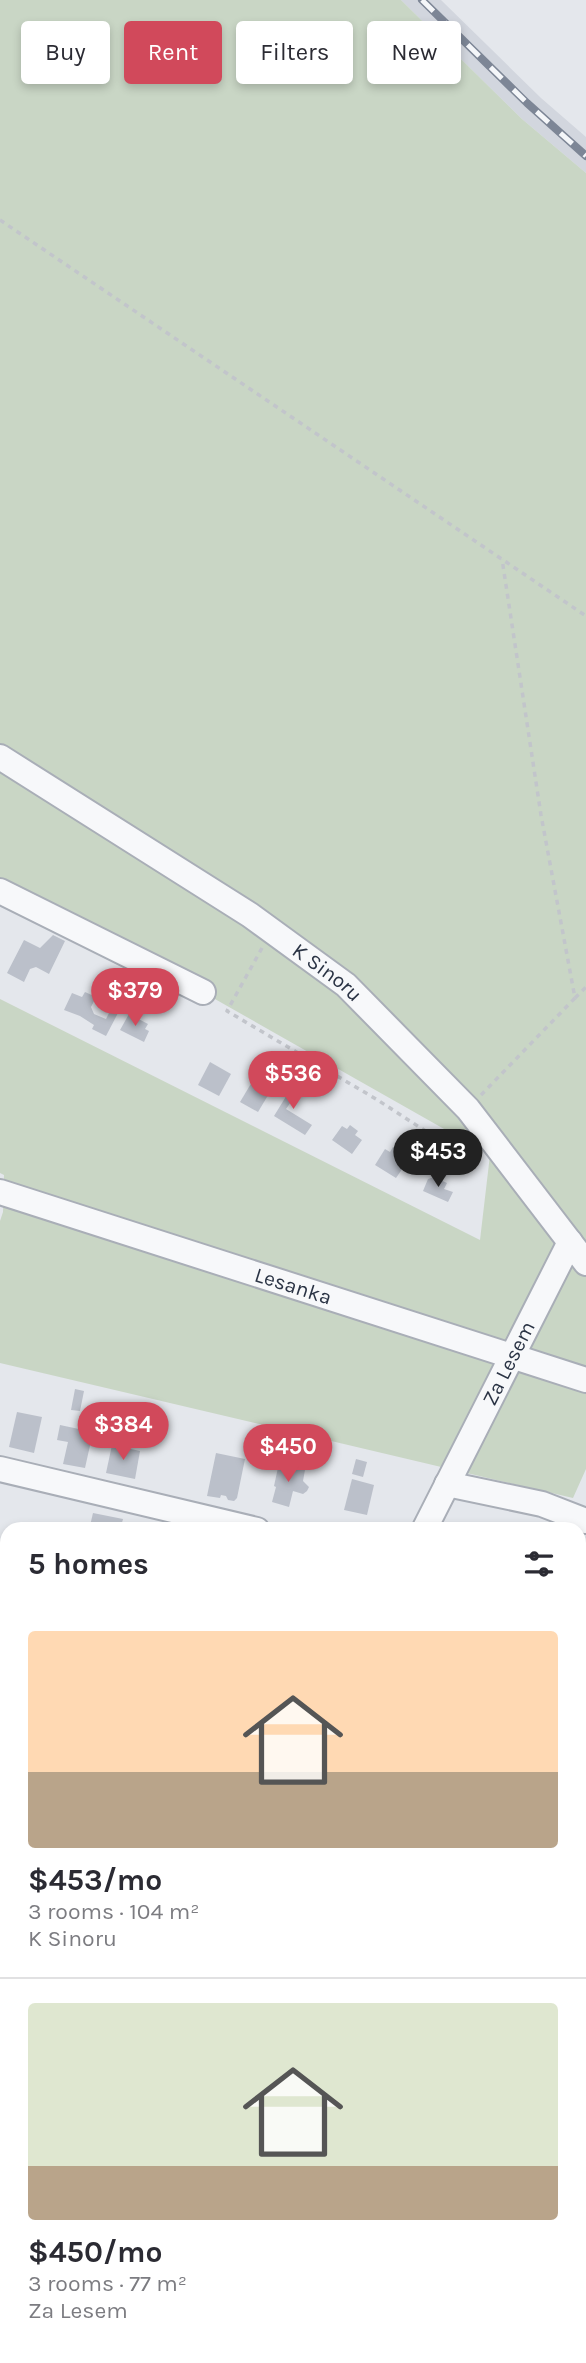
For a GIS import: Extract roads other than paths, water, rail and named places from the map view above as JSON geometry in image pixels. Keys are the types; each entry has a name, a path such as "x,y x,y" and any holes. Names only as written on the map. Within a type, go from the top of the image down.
{"street":[{"name":"K Sinoru","path":"0,757 272,931 346,985 468,1109 586,1264"},
{"path":"0,891 203,992"},
{"name":"Lesanka","path":"0,1192 586,1380"},
{"name":"Za Lesem","path":"428,1522 570,1242"},
{"path":"0,1469 223,1522"},
{"path":"447,1484 542,1504 586,1521"}],"railway":[{"path":"422,0 527,103 586,156"}]}
